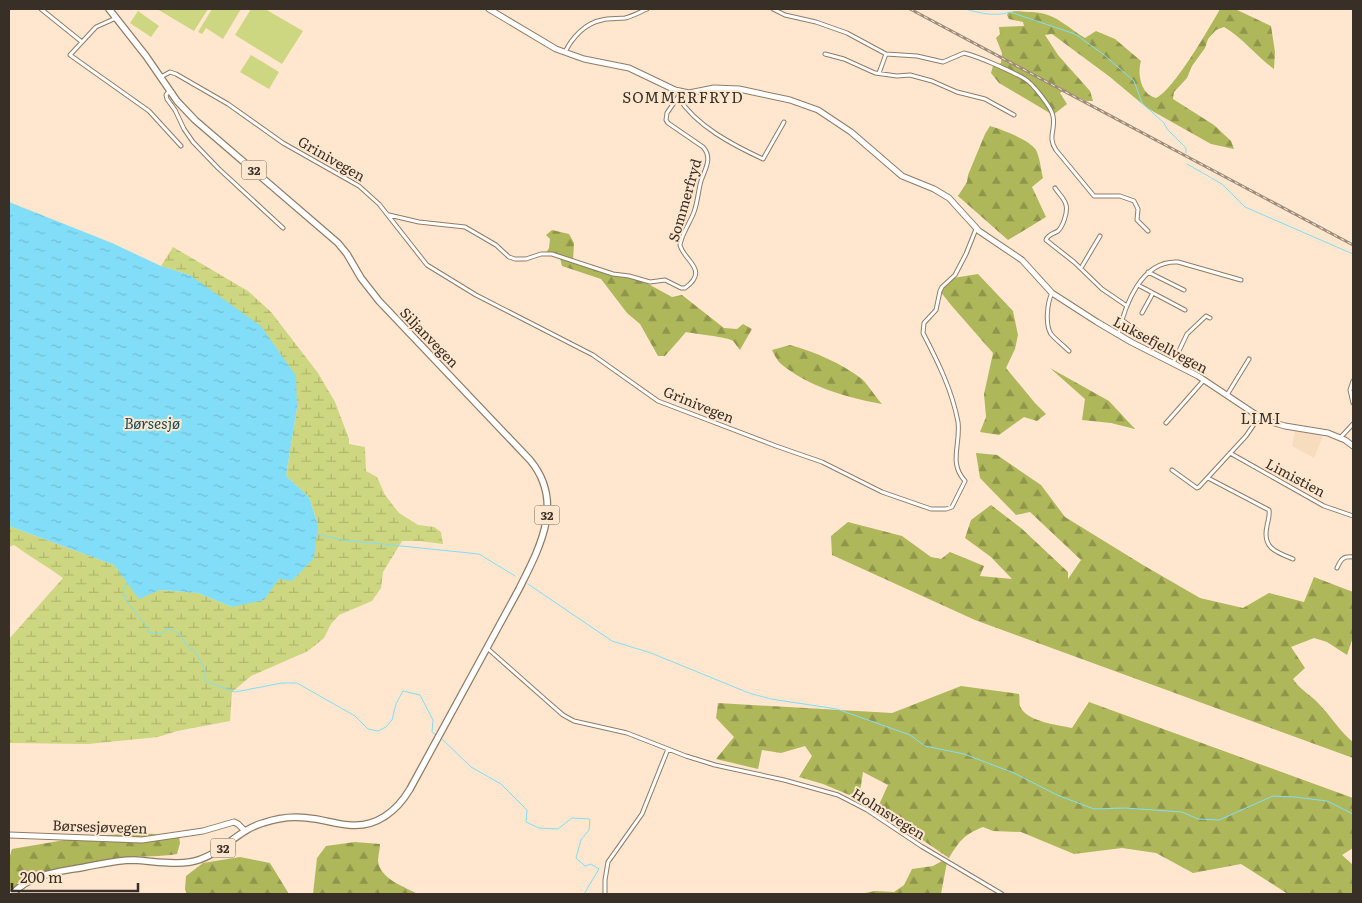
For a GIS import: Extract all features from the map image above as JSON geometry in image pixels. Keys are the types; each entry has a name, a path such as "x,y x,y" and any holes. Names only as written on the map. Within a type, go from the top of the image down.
{"main road":[{"name":"Siljanvegen","path":"109,9 170,91 195,120 338,243 379,301 508,437 539,473 548,499 543,532 531,565 403,801 381,819 365,824 354,825 309,818 288,818 263,822 244,830"},
{"name":"Luksefjellvegen","path":"489,9 542,42 564,53 629,68 678,94 714,88 730,88 790,100 829,116 851,132 902,176 934,189 949,198 976,228 1018,256 1052,293 1118,335 1204,380 1259,417 1273,423 1328,433 1353,446"},
{"name":"Børsesjøvegen","path":"9,835 142,840 203,831 234,822 244,830"},
{"name":"32","path":"12,894 29,881 55,872 121,861 180,863 202,859 217,852 244,830"}],"street":[{"path":"41,9 82,42"},
{"path":"564,53 579,32 594,22 626,18 647,9"},
{"path":"773,9 785,15 816,22 847,33 886,54 917,56 943,62 964,52 1026,80 1054,116 1052,144 1056,150 1094,196 1120,196 1134,201 1138,209 1137,220 1148,230"},
{"path":"116,18 96,27 70,55 149,111 181,146"},
{"path":"825,54 844,59 879,74 910,75 932,81 957,92 985,99 1014,115"},
{"path":"879,74 886,54"},
{"name":"Grinivegen","path":"161,78 172,72 212,94 277,140 352,180 371,196 388,215 427,266 476,295 593,355 658,401 822,462 882,492 922,506 940,509 952,507 965,481 957,470 958,424 952,397 923,327 927,319 936,310 942,287 955,275 976,228"},
{"path":"170,91 166,95 167,99 176,110 184,129 193,142 218,168 283,228"},
{"path":"678,94 692,115 736,145 763,159 784,122"},
{"name":"Sommerfryd","path":"388,215 419,222 465,227 496,245 509,257 515,259 552,254 613,274 650,282 665,280 681,288 688,286 696,272 682,252 680,245 698,200 700,184 708,163 708,154 703,147 666,120 667,113 678,94"},
{"path":"1055,188 1065,202 1066,208 1063,224 1047,236 1046,240 1081,268 1102,289 1127,306"},
{"path":"1081,268 1100,236"},
{"path":"1118,335 1127,306 1138,285 1148,272 1157,265 1172,261 1178,262 1242,280"},
{"path":"1148,272 1184,290"},
{"path":"1138,285 1184,310 1179,314"},
{"path":"1052,293 1050,297 1049,329 1068,352"},
{"path":"1142,313 1153,293"},
{"path":"1173,363 1187,334 1206,316 1210,318"},
{"path":"1122,320 1177,356"},
{"path":"1227,395 1250,359"},
{"path":"1166,423 1204,380"},
{"path":"1353,381 1350,390 1353,403"},
{"path":"1172,470 1197,488 1246,436 1259,417"},
{"path":"1340,438 1353,424"},
{"name":"Limistien","path":"1230,453 1324,506 1353,516"},
{"path":"1208,478 1269,510 1267,543 1274,550 1293,559"},
{"path":"1337,568 1343,558 1346,556 1353,557"},
{"name":"Holmsvegen","path":"487,648 546,701 574,721 627,733 668,750 715,765 793,782 849,800 921,846 1002,894"},
{"path":"605,894 604,880 608,862 642,814 668,750"}],"shaded area":[{"path":"1295,430 1323,436 1314,458 1292,446"}],"green space":[{"path":"157,9 208,9 194,31"},
{"path":"212,9 241,9 223,39 206,28 202,34 198,32"},
{"path":"251,9 265,9 303,31 282,64 235,35"},
{"path":"1220,9 1235,9 1271,26 1275,52 1274,69 1224,27 1216,30 1208,39 1205,48 1192,66 1187,78 1174,92 1173,99 1214,125 1231,141 1234,149 1211,144 1147,108 1110,77 1052,34 1045,35 1058,55 1090,91 1093,101 1086,101 1064,90 1060,93 1067,104 1053,115 999,83 991,73 993,66 1001,63 1002,53 996,38 1000,34 999,27 1024,26 1023,22 1009,19 1008,13 1016,11 1037,12 1059,20 1085,38 1096,31 1115,39 1141,61 1141,83 1147,93 1156,98 1172,84 1181,72"},
{"path":"138,11 159,26 151,37 130,23"},
{"path":"251,55 279,72 269,89 240,72"},
{"path":"990,126 1015,135 1033,146 1036,150 1043,178 1032,187 1046,217 1008,240 958,196 967,182 968,175"},
{"path":"552,230 569,234 574,243 573,261 641,280 672,297 682,295 724,328 737,329 743,324 752,329 740,350 730,340 686,332 665,356 658,356 640,324 627,313 601,279 562,266 560,258 546,253 549,248 550,239 546,235"},
{"path":"173,247 248,291 271,312 318,373 335,402 349,439 349,444 365,447 366,471 377,477 385,495 399,513 418,525 434,527 441,532 443,544 402,541 383,572 381,588 372,601 339,615 331,624 324,638 308,651 251,676 232,692 230,721 177,731 158,737 88,744 9,743 9,639 63,578 14,545 9,547 9,526 114,565 139,598 160,590 198,593 232,607 318,525 309,497 286,476 297,408 190,275 161,266"},
{"path":"978,274 1013,311 1018,335 1015,349 1006,368 1046,414 1037,421 1024,417 999,435 980,432 986,417 984,394 993,353 940,291 953,278"},
{"path":"790,345 828,359 854,373 865,382 882,404 828,390 790,371 779,362 772,350"},
{"path":"1050,368 1109,401 1135,429 1111,423 1082,420 1085,399"},
{"path":"976,453 997,455 1041,485 1065,517 1200,598 1243,608 1269,593 1304,602 1314,577 1353,592 1353,637 1347,655 1327,642 1314,638 1291,647 1305,668 1293,679 1319,704 1353,742 1353,758 975,620 832,555 831,536 848,522 902,536 931,557 941,559 950,552 984,566 980,576 1012,579 991,557 965,538 971,520 991,505 1021,528 1068,572 1068,579 1081,560 1030,512 1016,515 980,478"},
{"path":"961,686 1019,694 1020,706 1029,716 1043,722 1072,728 1089,702 1353,798 1353,848 1342,855 1353,865 1353,894 1288,894 1241,864 1193,873 1156,853 1122,848 1074,854 1021,832 993,831 983,827 963,839 949,858 877,809 888,785 863,772 859,799 823,784 799,777 812,756 805,746 781,753 762,750 758,769 716,759 734,737 716,718 718,703 892,713"},
{"path":"142,833 179,836 180,843 177,854 114,858 85,864 39,880 27,886 18,894 9,894 9,859 12,849 88,836"},
{"path":"355,842 380,844 378,861 383,873 394,882 418,894 313,894 317,858 326,846"},
{"path":"240,857 270,863 289,894 187,894 185,889 186,876 203,863"},
{"path":"942,861 947,862 941,894 860,894 875,891 894,892 904,885 912,869 933,866"}],"water":[{"name":"Børsesjø","path":"9,202 112,243 161,266 190,275 261,326 296,376 297,408 286,476 309,497 318,525 314,558 292,581 279,579 264,600 232,607 198,593 160,590 139,599 114,565 9,526"}],"waterway":[{"path":"965,9 993,14 1010,12 1075,34 1103,54 1134,81 1142,103 1164,123 1167,129 1186,148 1186,153"},
{"path":"1187,164 1222,184 1245,207 1353,254"},
{"path":"317,534 343,540 479,554 515,576"},
{"path":"127,582 123,591 125,599 147,627 149,633 162,634 167,628 179,633 188,647 195,651 205,670 205,681 235,692 282,683 297,683 355,716 368,729 378,731 386,727 392,720 396,704 403,691 420,695 433,720 432,732 436,735"},
{"path":"528,584 612,641 651,653 749,693 771,699 837,709 910,735 925,746 964,754 1014,773 1057,795 1094,809 1125,808 1182,812 1198,819 1219,820 1273,796 1327,801 1353,814"},
{"path":"441,738 471,767 501,784 527,810 526,822 539,828 558,829 572,818 590,819 589,830 581,840 576,858 585,866 591,864 599,869 584,894"}],"railway":[{"path":"910,9 1353,245"}],"district":[{"name":"SOMMERFRYD","path":"683,96"},
{"name":"LIMI","path":"1261,417"}]}
